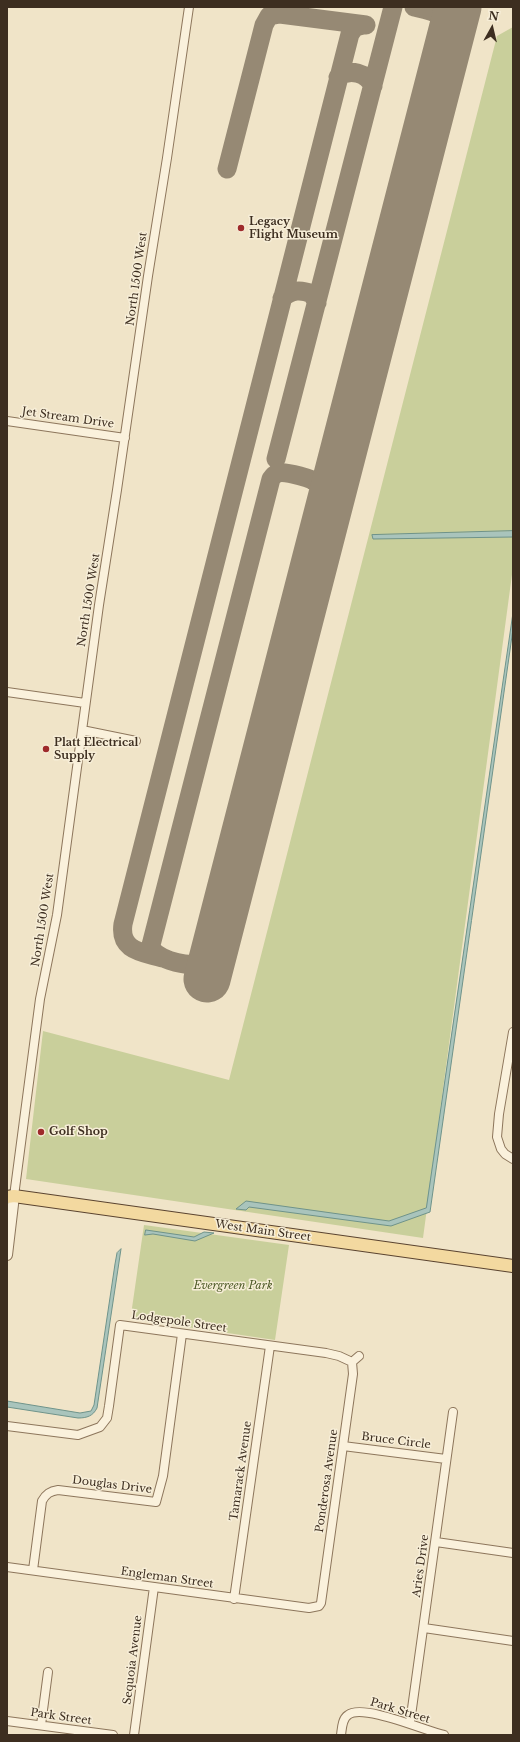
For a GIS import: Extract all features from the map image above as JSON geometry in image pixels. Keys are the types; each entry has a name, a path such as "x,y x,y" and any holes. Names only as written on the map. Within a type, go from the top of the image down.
{"main road":[{"name":"West Main Street","path":"9,1194 513,1266"}],"street":[{"name":"North 1500 West","path":"9,1194 40,999 57,915 99,605 189,7"},
{"name":"Jet Stream Drive","path":"7,421 125,438"},
{"path":"7,692 85,703"},
{"path":"82,730 136,741"},
{"path":"513,1032 499,1114 497,1137 501,1149 505,1154 513,1158"},
{"path":"7,1255 9,1194"},
{"name":"Lodgepole Street","path":"7,1426 78,1435 100,1427 106,1418 109,1406 120,1325 339,1356 352,1362"},
{"name":"Douglas Drive","path":"33,1570 42,1501 46,1494 58,1490 153,1503 156,1502 163,1476 182,1334"},
{"name":"Tamarack Avenue","path":"234,1599 270,1346"},
{"path":"352,1362 359,1356"},
{"name":"Ponderosa Avenue","path":"321,1603 353,1374 352,1362"},
{"name":"Aries Drive","path":"410,1724 453,1412"},
{"name":"Bruce Circle","path":"343,1446 446,1459"},
{"path":"436,1542 513,1553"},
{"name":"Engleman Street","path":"7,1567 309,1608 315,1608 321,1603"},
{"name":"Sequoia Avenue","path":"134,1735 154,1587"},
{"path":"424,1628 513,1641"},
{"path":"41,1726 48,1672"},
{"name":"Park Street","path":"341,1735 344,1720 348,1715 352,1712 362,1711 444,1735"},
{"name":"Park Street","path":"7,1721 113,1735"}],"green space":[{"path":"513,27 513,567 423,1238 26,1179 43,1031 229,1080 497,36"},
{"name":"Evergreen Park","path":"144,1225 289,1245 275,1340 139,1320 134,1315 132,1308"}],"water":[{"path":"513,531 513,537 373,539 372,535"},
{"path":"513,613 513,629 430,1212 391,1226 249,1207 246,1210 236,1209 246,1201 389,1221 426,1208"},
{"path":"146,1230 194,1237 204,1232 214,1233 195,1241 153,1234 145,1235"},
{"path":"121,1249 97,1408 94,1413 84,1418 78,1418 7,1407 7,1401 80,1413 91,1411 94,1405 117,1253"}],"taxiway":[{"path":"276,459 393,7"},
{"path":"414,7 435,13 445,19 450,31 450,40"},
{"path":"227,169 264,25 269,16 280,14 366,25"},
{"path":"162,958 140,952 128,945 123,933 123,924 350,34 355,27 363,25"},
{"path":"338,77 343,74 353,72 358,73 367,78 373,86"},
{"path":"282,298 289,293 304,291 312,294 317,303"},
{"path":"312,480 330,476 339,467 341,462"},
{"path":"214,952 201,963 184,964 163,958 153,950 151,945 271,479 278,473 287,473 317,482 326,492 329,507"}],"runway":[{"path":"207,979 458,7"}],"place":[{"name":"Legacy Flight Museum","path":"241,228"},
{"name":"Platt Electrical Supply","path":"46,749"},
{"name":"Golf Shop","path":"41,1132"}]}
